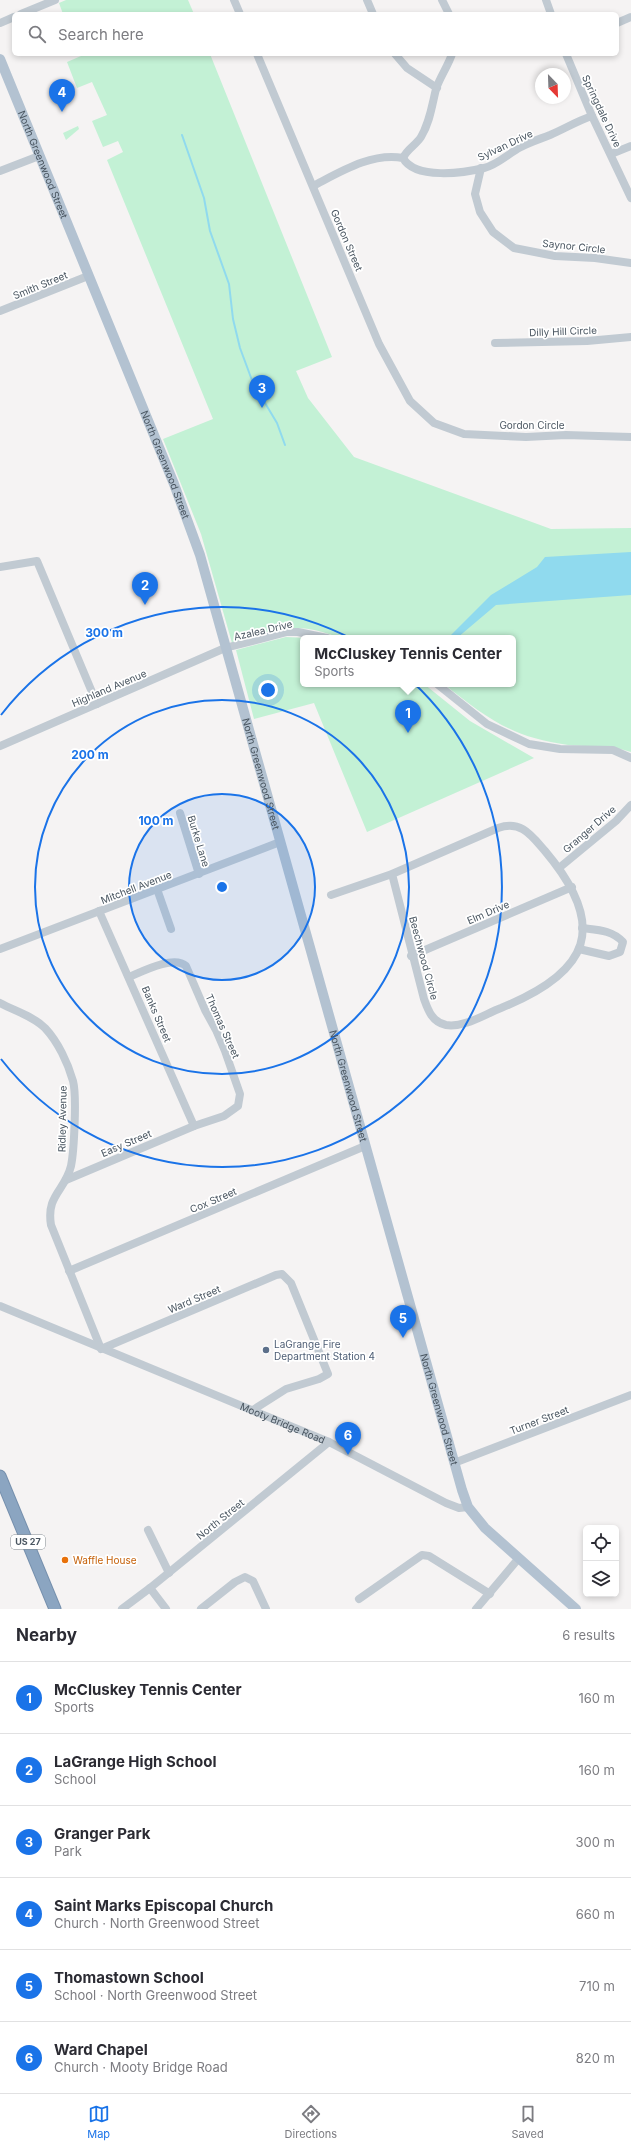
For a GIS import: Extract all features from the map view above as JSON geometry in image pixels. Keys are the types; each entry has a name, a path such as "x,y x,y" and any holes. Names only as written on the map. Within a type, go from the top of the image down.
{"highway":[{"name":"US 27","path":"0,1476 55,1609"}],"main road":[{"name":"North Greenwood Street","path":"0,59 174,484 200,555 454,1463 468,1507"},
{"path":"468,1507 485,1528 576,1609"}],"street":[{"path":"26,12 55,0"},
{"path":"234,0 239,12"},
{"path":"367,0 372,12"},
{"path":"442,0 448,12"},
{"path":"546,0 550,12"},
{"path":"619,22 631,17"},
{"path":"0,23 12,18"},
{"name":"Gordon Street","path":"258,56 379,344 410,402 434,423"},
{"path":"397,56 407,68 437,88"},
{"path":"313,186 377,158 393,156 403,158 406,151 413,147 422,136 428,122 437,88 451,56"},
{"name":"Springdale Drive","path":"567,56 592,116 631,198"},
{"name":"Sylvan Drive","path":"403,158 405,162 418,169 437,173 481,168 502,159 521,147 592,116"},
{"path":"611,154 631,146"},
{"path":"0,171 39,156"},
{"name":"Saynor Circle","path":"481,168 475,194 480,212 493,232 514,248 555,256 631,262"},
{"name":"Smith Street","path":"0,311 88,276"},
{"name":"Dilly Hill Circle","path":"495,343 587,341 631,337"},
{"name":"Gordon Circle","path":"434,423 464,434 526,437 566,435 631,437"},
{"path":"0,567 37,561 97,704"},
{"name":"Azalea Drive","path":"226,648 287,632 298,632 313,635"},
{"name":"Highland Avenue","path":"0,746 226,648"},
{"path":"441,687 487,724 529,744 560,749 613,750 631,758"},
{"name":"Granger Drive","path":"559,868 616,821 631,805"},
{"name":"Burke Lane","path":"180,813 199,874"},
{"name":"Beechwood Circle","path":"331,895 392,874 498,828 510,825 519,827 531,833 559,868 572,888 578,903 582,928 579,949 562,973 544,988 478,1018 452,1025 439,1022 429,1013 411,956 392,874"},
{"name":"Mitchell Avenue","path":"0,949 280,842"},
{"name":"Elm Drive","path":"411,956 572,888"},
{"path":"157,889 171,929"},
{"name":"Banks Street","path":"99,911 194,1126"},
{"path":"579,949 609,956 620,952 623,942 616,934 602,930 582,928"},
{"name":"Thomas Street","path":"129,977 161,964 185,965 210,1022 221,1040 240,1094 238,1106 224,1116 194,1126"},
{"name":"Ridley Avenue","path":"0,1003 28,1016 44,1028 63,1054 74,1082 74,1139 71,1166 66,1180 52,1200 49,1211 50,1225 101,1349"},
{"name":"Easy Street","path":"66,1180 194,1126"},
{"name":"Cox Street","path":"69,1272 365,1146"},
{"name":"Ward Street","path":"101,1349 276,1275 282,1274 291,1283 328,1374 319,1379 286,1389 253,1410"},
{"name":"Mooty Bridge Road","path":"0,1306 329,1442 446,1504 459,1508 468,1507"},
{"name":"Turner Street","path":"454,1463 631,1395"},
{"name":"North Street","path":"122,1609 169,1573 329,1442"},
{"path":"148,1530 169,1573"},
{"path":"359,1599 422,1555 429,1556 490,1594"},
{"path":"476,1609 519,1558"},
{"path":"201,1609 235,1582 245,1577 252,1581 266,1609"},
{"path":"150,1588 166,1609"}],"green space":[{"path":"66,0 188,0 193,12 62,12 59,3"},
{"path":"81,56 211,56 332,357 296,371 308,398 354,457 551,529 631,528 631,752 607,747 568,745 549,742 516,732 501,725 473,707 448,687 516,687 516,635 332,635 310,629 285,628 232,643 201,534 163,439 213,419 107,160 123,152 118,141 103,147 92,121 107,115 92,82 77,88 67,62"},
{"path":"78,126 79,129 66,140 63,133"},
{"path":"286,637 300,638 300,687 428,687 470,721 534,758 367,832 314,703 254,719 236,650"}],"water":[{"path":"631,552 631,595 496,605 461,635 451,635 491,595 537,567 545,557"}],"waterway":[{"path":"182,135 204,198 210,231 229,284 233,319 240,348 253,383 277,423 285,445"}],"place":[{"name":"Saint Marks Episcopal Church","path":"62,112"},
{"name":"Granger Park","path":"262,408"},
{"name":"LaGrange High School","path":"145,605"},
{"name":"McCluskey Tennis Center","path":"408,733"},
{"name":"Thomastown School","path":"403,1338"},
{"name":"LaGrange Fire Department Station 4","path":"266,1350"},
{"name":"Ward Chapel","path":"348,1455"},
{"name":"Waffle House","path":"65,1560"}]}
